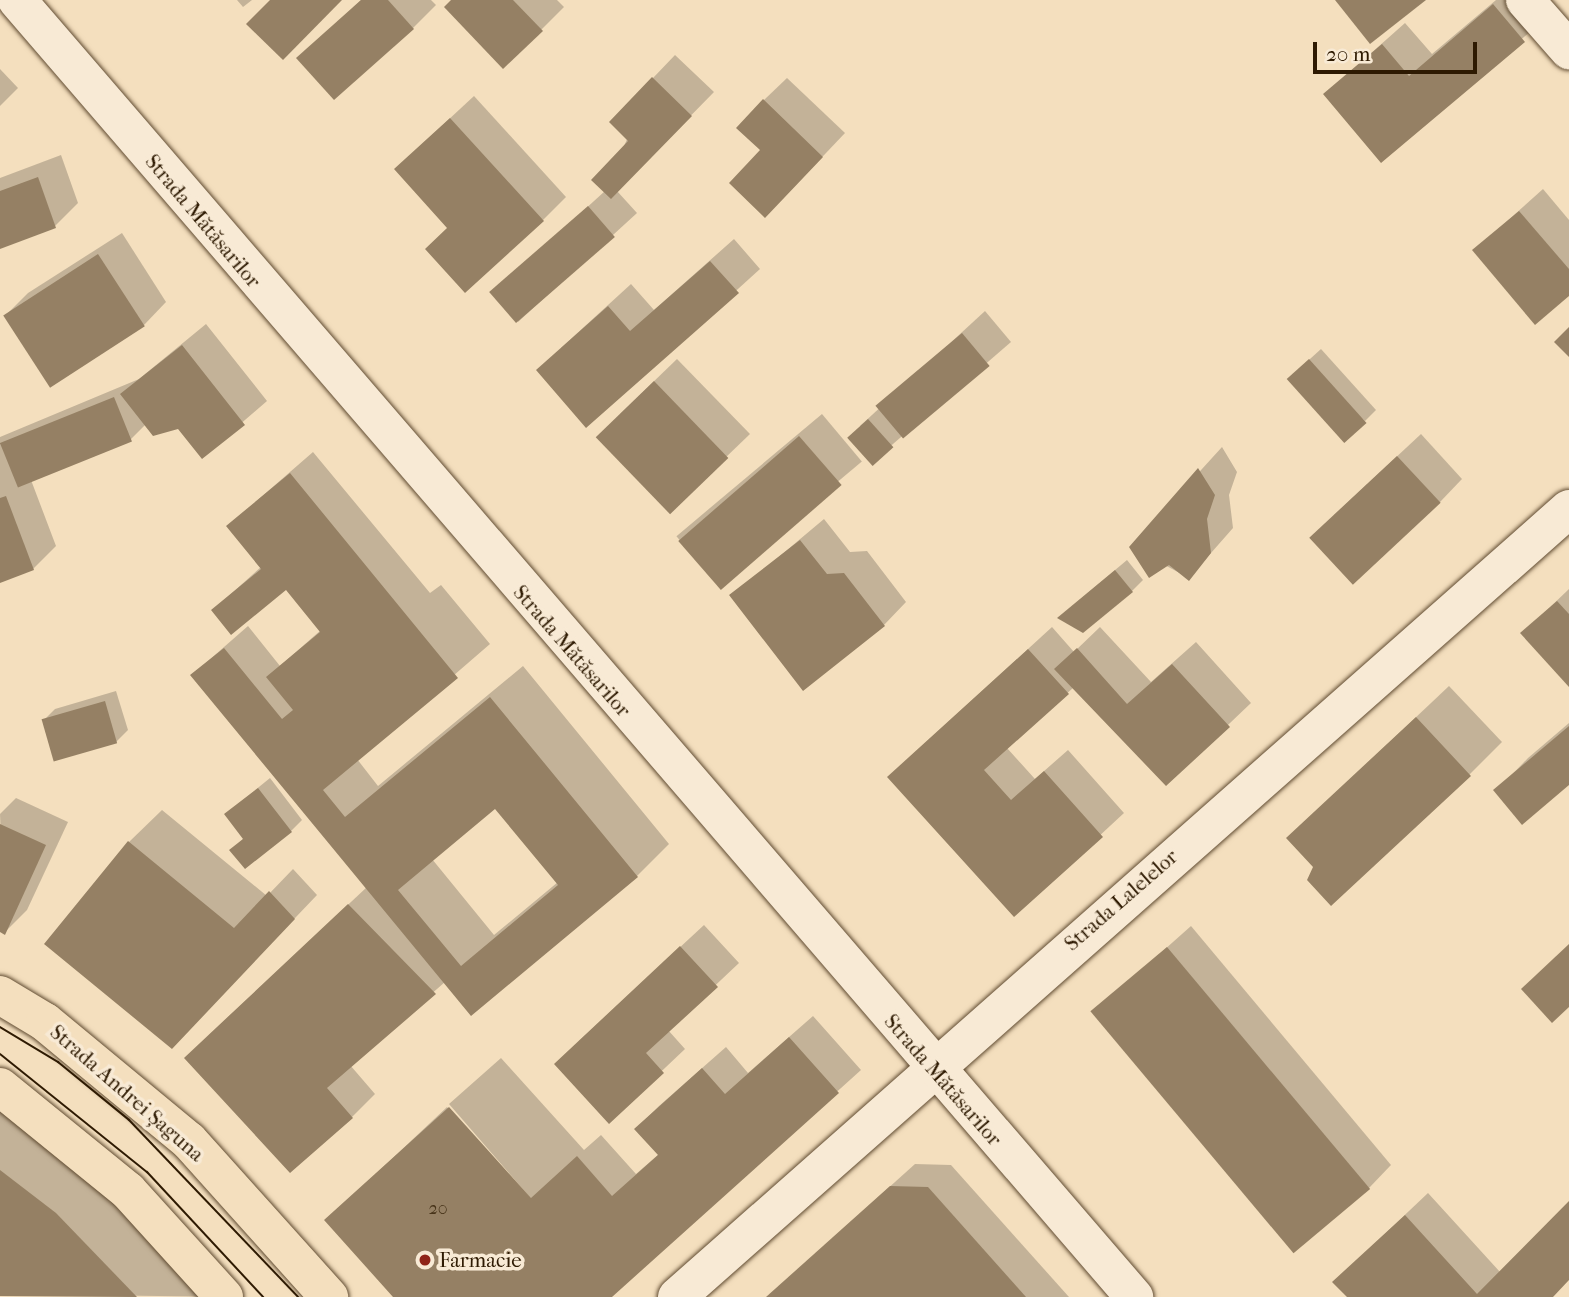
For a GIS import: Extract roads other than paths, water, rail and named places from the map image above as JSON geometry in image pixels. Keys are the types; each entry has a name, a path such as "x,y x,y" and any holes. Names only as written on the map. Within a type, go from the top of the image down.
{"main road":[{"name":"Strada Andrei Șaguna","path":"0,995 45,1022 189,1141 329,1297"},
{"path":"0,1087 111,1175 225,1297"}],"street":[{"name":"Strada Mătăsarilor","path":"17,0 930,1067 1134,1297"},
{"path":"1525,0 1569,50"},
{"name":"Strada Lalelelor","path":"677,1297 930,1067 1569,509"}],"tram line":[{"path":"0,1027 58,1062 129,1120 298,1297"},
{"path":"0,1054 147,1172 263,1297"}],"place":[{"name":"Farmacie","path":"425,1260"}]}
